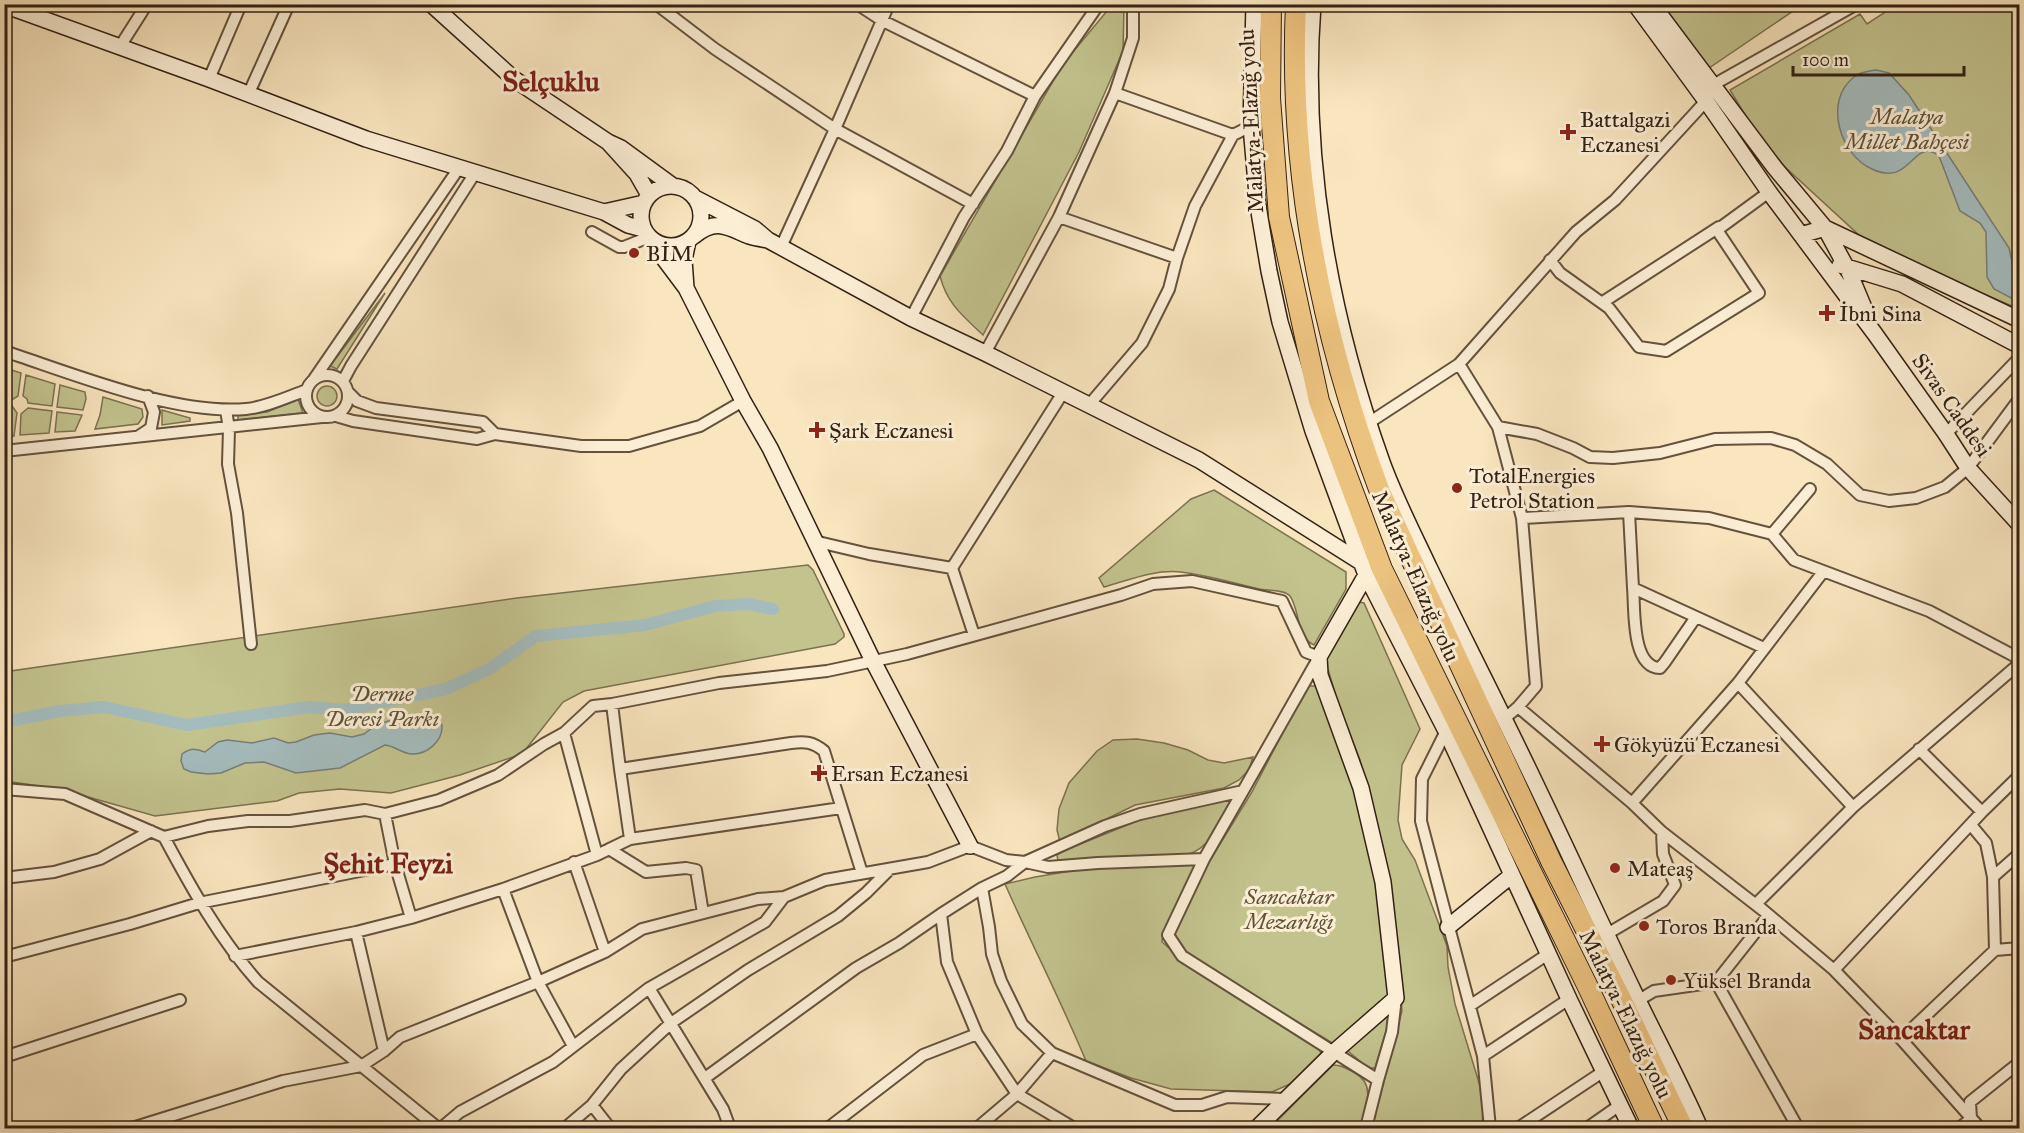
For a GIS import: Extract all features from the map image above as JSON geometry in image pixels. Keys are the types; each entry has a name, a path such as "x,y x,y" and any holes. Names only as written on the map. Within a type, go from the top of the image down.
{"highway":[{"name":"Malatya-Elazığ yolu","path":"1271,4 1270,98 1279,217 1318,401 1382,569 1450,723 1519,850 1587,985 1654,1128"},
{"name":"Malatya-Elazığ yolu","path":"1296,4 1295,102 1310,240 1324,316 1359,437 1380,492 1551,861 1683,1128"}],"main road":[{"path":"431,4 514,79 637,159 673,186 689,192 695,198 911,318 1064,391 1198,460 1364,569"},
{"path":"1254,4 1251,126 1258,206 1280,322 1313,431 1364,569 1450,723 1528,912 1631,1128"},
{"path":"1314,4 1310,41 1312,108 1323,241 1334,298 1383,463 1402,511 1700,1128"},
{"path":"1635,4 1875,334"},
{"path":"1652,4 1775,168 1825,228 1845,265 1875,334"},
{"path":"4,5 366,139 604,212 673,247 690,240 700,231 717,225 724,225 751,237 775,243"},
{"path":"608,142 637,174 646,199 641,221 662,256 686,288 743,401 770,448 873,661 970,846"},
{"path":"604,212 646,199 656,190 673,186"},
{"path":"686,288 684,260 690,240 700,223 699,206 695,198"},
{"path":"1801,235 1825,228 2019,321"},
{"path":"1822,264 1845,265 1902,284 2019,346"},
{"name":"Sivas Caddesi","path":"1875,334 1968,468 2019,525"},
{"path":"1257,1128 1333,1053 1396,998 1383,882 1361,788 1320,675 1319,657 1364,569"},
{"path":"1519,850 1528,912"},
{"path":"1449,927 1512,874"}],"street":[{"path":"119,48 147,4"},
{"path":"208,79 241,4"},
{"path":"248,95 289,4"},
{"path":"656,4 715,49 835,129 973,204"},
{"path":"857,4 883,21 1035,96"},
{"path":"775,243 835,129 889,4"},
{"path":"911,318 964,217 1007,151 1035,96 1099,4"},
{"path":"986,353 1059,217 1115,93 1133,38 1133,4"},
{"path":"1713,85 1857,4"},
{"path":"1115,93 1233,135"},
{"path":"1370,422 1459,364 1576,232 1615,200 1706,101"},
{"path":"1089,405 1142,344 1169,289 1196,206 1233,135 1251,126"},
{"path":"4,351 148,396 187,405 226,410 265,406 307,390 459,168"},
{"path":"343,381 475,173"},
{"path":"1603,302 1770,192"},
{"path":"1059,217 1178,258"},
{"path":"1550,261 1560,273 1603,302 1639,346 1666,351 1759,293 1716,231 1719,227"},
{"path":"592,232 619,247 650,237"},
{"path":"1946,434 2019,357"},
{"path":"1459,364 1498,427 1522,518 1536,686 1504,719"},
{"path":"314,380 320,376 332,375 343,381 348,392 357,401 376,408 483,422 495,434"},
{"path":"307,390 307,403 310,409 322,417"},
{"path":"952,567 1064,391"},
{"path":"336,416 346,406 348,392"},
{"path":"136,438 151,428 154,412 148,396"},
{"path":"1498,427 1536,434 1590,457 1613,458 1660,453 1714,440 1771,438 1795,445 1827,464 1860,495 1874,500 1889,501 1916,498 1945,487 1968,468 2019,398"},
{"path":"4,451 336,416 353,421 477,439 495,434 581,446 629,446 700,426 743,401"},
{"path":"226,410 229,428 228,464 237,513 251,644"},
{"path":"1772,534 1810,489"},
{"path":"1522,518 1629,512 1709,518 1772,534 1794,560 1929,610 2019,661 1853,807 1756,904 1834,970 1901,1039 1980,1128"},
{"path":"1629,512 1639,651 1644,660 1653,667 1660,668 1696,617"},
{"path":"814,541 869,554 952,567"},
{"path":"952,567 974,635"},
{"path":"1632,803 1738,683 1823,572"},
{"path":"164,837 208,826 248,821 290,821 365,810 385,814 439,800 498,775 564,733 593,705 612,704 719,683 827,671 916,652 1153,584 1192,581 1282,601 1306,652 1319,657 1204,859 1168,935 1182,956 1378,1080"},
{"path":"1633,588 1764,648"},
{"path":"1738,683 1853,807"},
{"path":"612,704 630,839"},
{"path":"1518,707 1632,803 1662,832 1769,915"},
{"path":"1450,723 1422,779 1421,821 1483,1056 1490,1128"},
{"path":"564,733 597,855"},
{"path":"620,769 791,743 810,742 817,745 824,751 862,873"},
{"path":"1919,749 1982,812"},
{"path":"1834,970 2019,775"},
{"path":"4,789 65,794 164,837 200,903 236,956 258,981 440,1128 460,1112 553,1062 649,988 765,922 784,897"},
{"path":"705,1078 856,968 899,943 982,888 1007,876 1025,862 1105,826 1140,814 1243,791"},
{"path":"236,956 356,932 411,918 503,889 597,855 630,839 842,808"},
{"path":"385,814 395,864 411,918"},
{"path":"1971,825 1986,843 1993,877 1995,950"},
{"path":"4,878 54,872 100,859 151,831"},
{"path":"1607,934 1663,901 1675,885 1663,854 1662,832"},
{"path":"132,1128 283,1081 361,1066 400,1037 538,982 604,952 642,929 758,899 784,897 825,880 928,862 970,846 1006,860 1048,867 1109,862 1204,859"},
{"path":"609,849 646,872 686,868 696,870 703,913"},
{"path":"1993,877 2019,852"},
{"path":"574,862 604,952"},
{"path":"4,957 200,903 395,864"},
{"path":"565,1128 592,1105 621,1070 671,1023 748,970 838,916 866,893 890,868"},
{"path":"982,888 992,954 1001,981 1022,1024 1052,1053 1175,1105 1202,1105 1227,1096 1287,1099"},
{"path":"503,889 538,982 573,1046"},
{"path":"941,914 947,962 976,1034 1017,1094 1074,1128"},
{"path":"1639,1000 1654,991 1716,982 1769,915"},
{"path":"356,932 384,1051"},
{"path":"1901,1039 1995,950 2019,948"},
{"path":"1471,1005 1548,954"},
{"path":"1716,982 1798,1128"},
{"path":"649,988 723,1109 730,1128"},
{"path":"1366,1128 1392,1032 1396,998"},
{"path":"1483,1056 1569,999"},
{"path":"4,1057 180,1000"},
{"path":"828,1128 923,1055 976,1034"},
{"path":"977,1128 1017,1094 1052,1053"},
{"path":"1971,1119 1970,1102 2019,1062"},
{"path":"1518,1128 1604,1071"},
{"path":"592,1105 610,1128"},
{"path":"1587,1128 1620,1105"},
{"path":"1959,1128 1971,1119"}],"green space":[{"path":"1112,5 1124,6 1123,51 1079,152 983,335 951,302 940,276 1063,64"},
{"path":"1662,5 1802,5 1709,68"},
{"name":"Malatya Millet Bahçesi","path":"1896,5 2019,5 2019,309 1859,235 1785,167 1755,131 1730,90 1860,14 1867,24"},
{"path":"385,293 337,369 330,366"},
{"path":"5,368 21,373 18,396 10,401 5,400"},
{"path":"26,375 55,384 52,406 28,403 23,396"},
{"path":"60,385 85,392 83,410 57,407"},
{"path":"327,386 334,389 337,396 334,403 327,406 320,403 317,396 320,389"},
{"path":"103,397 142,409 143,417 138,424 95,429"},
{"path":"298,399 303,413 238,420 238,415 267,412"},
{"path":"5,405 12,406 17,413 14,436 5,437"},
{"path":"28,408 52,411 49,433 20,435 21,414"},
{"path":"162,410 190,418 190,421 162,425"},
{"path":"57,412 82,415 75,431 55,432"},
{"path":"1214,490 1346,572 1346,589 1314,645 1304,636 1293,602 1284,592 1171,571 1142,576 1104,587 1099,578 1191,499"},
{"name":"Derme Deresi Parkı","path":"808,565 813,570 844,634 844,637 835,644 584,691 563,702 522,754 460,775 391,793 340,789 299,793 277,801 155,816 60,789 5,781 4,672 517,598"},
{"name":"Sancaktar Mezarlığı","path":"1358,602 1364,603 1420,729 1402,765 1398,820 1402,839 1415,860 1447,946 1448,967 1455,1004 1480,1086 1483,1107 1482,1128 1372,1128 1402,1011 1390,887 1384,851 1360,760 1338,703 1325,659"},
{"name":"Sancaktar Mezarlığı","path":"1309,686 1316,686 1320,691 1354,787 1373,859 1390,992 1383,1003 1334,1044 1187,955 1180,949 1175,933 1209,862 1252,792"},
{"path":"1137,739 1164,743 1188,750 1208,760 1224,763 1253,757 1249,770 1239,780 1224,788 1135,805 1060,842 1057,830 1059,809 1069,783 1097,751 1113,740"},
{"name":"Sancaktar Mezarlığı","path":"1234,798 1210,839 1189,854 1058,861 1057,855 1063,851 1147,817"},
{"name":"Sancaktar Mezarlığı","path":"1189,862 1194,864 1194,868 1163,933 1162,942 1194,969 1234,996 1317,1046 1322,1055 1302,1076 1272,1092 1171,1089 1131,1078 1086,1061 1005,884 1101,866 1136,867"},
{"path":"1386,1017 1390,1018 1375,1068 1368,1068 1348,1051 1349,1046"},
{"path":"1333,1065 1342,1066 1355,1073 1366,1084 1368,1098 1360,1128 1270,1128"}],"water":[{"path":"1876,70 1889,73 1909,95 2009,248 2018,288 2015,300 1994,289 1987,277 1986,232 1980,223 1960,211 1939,156 1923,152 1904,168 1896,172 1885,173 1872,169 1851,152 1839,127 1839,100 1845,87 1856,75"},
{"path":"432,714 442,725 442,731 433,746 417,754 385,745 340,768 296,773 264,762 245,763 221,773 208,774 184,769 181,761 182,754 188,750 196,749 205,752 218,742 227,740 252,743 274,738 288,743 330,733 352,737 364,734 376,725 392,720 412,719"}],"waterway":[{"path":"4,722 60,711 104,707 187,725 309,707 344,710 446,689 489,669 536,636 645,625 715,606 748,604 773,609"}],"place":[{"name":"Battalgazi Eczanesi","path":"1568,132"},
{"name":"BİM","path":"634,253"},
{"name":"İbni Sina","path":"1827,313"},
{"name":"Şark Eczanesi","path":"817,430"},
{"name":"TotalEnergies Petrol Station","path":"1457,488"},
{"name":"Gökyüzü Eczanesi","path":"1602,744"},
{"name":"Ersan Eczanesi","path":"819,773"},
{"name":"Mateaş","path":"1615,868"},
{"name":"Toros Branda","path":"1644,926"},
{"name":"Yüksel Branda","path":"1671,980"}],"district":[{"name":"Selçuklu","path":"551,81"},
{"name":"Şehit Feyzi","path":"388,863"},
{"name":"Sancaktar","path":"1914,1029"}]}
